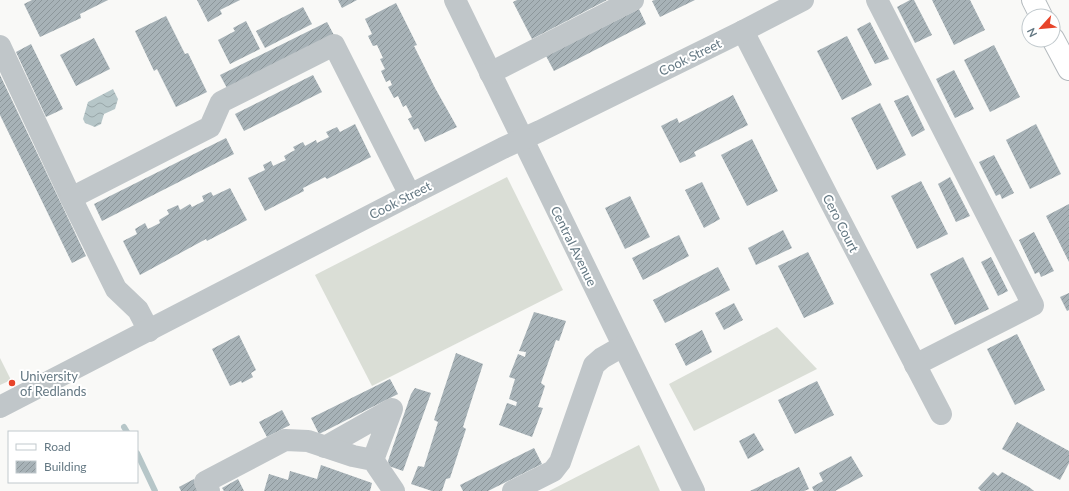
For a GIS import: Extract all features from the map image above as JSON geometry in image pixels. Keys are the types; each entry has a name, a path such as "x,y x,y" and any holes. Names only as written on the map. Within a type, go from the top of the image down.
{"main road":[{"path":"1058,48 1069,69"}],"street":[{"name":"Central Avenue","path":"455,0 694,491"},
{"path":"490,73 634,0"},
{"name":"Cook Street","path":"0,407 410,195 743,31 802,0"},
{"path":"876,0 1033,305 916,365"},
{"name":"Cero Court","path":"743,31 828,199 941,414"},
{"path":"71,198 210,127 221,102 334,45 410,195"},
{"path":"0,46 71,198 116,289 138,310 148,330"},
{"path":"513,491 553,471 560,462 594,365 602,358 623,346"},
{"path":"324,447 392,409 373,460"},
{"path":"209,491 205,482 285,440 308,441 352,456 373,460 394,491"}],"shaded area":[{"path":"507,177 563,290 372,386 315,275"},
{"path":"777,327 817,369 694,431 669,384"},
{"path":"0,358 11,380 0,385"},
{"path":"639,445 660,491 549,491"}],"water":[{"path":"113,89 118,99 115,109 104,114 101,124 95,127 85,123 83,119 88,102"}],"building":[{"path":"32,0 108,0 80,14 81,18 40,37 24,4"},
{"path":"197,0 240,0 220,10 222,14 208,22"},
{"path":"338,0 357,0 342,8"},
{"path":"517,0 607,0 532,39 513,2"},
{"path":"695,0 660,17 652,1"},
{"path":"910,0 914,0 932,35 915,43 897,7"},
{"path":"932,0 970,0 985,30 954,45"},
{"path":"396,3 417,45 414,46 457,127 425,142 418,128 414,130 408,119 412,117 406,105 403,107 398,96 394,98 388,87 392,85 390,80 386,82 381,71 385,69 380,59 383,58 377,45 373,46 368,36 372,34 365,19"},
{"path":"303,7 312,24 265,48 256,31"},
{"path":"639,9 646,24 554,71 546,56"},
{"path":"166,16 185,54 188,53 207,92 176,107 157,69 154,71 135,31"},
{"path":"246,21 260,49 230,64 218,40 235,31 233,28"},
{"path":"327,22 335,37 229,92 220,75"},
{"path":"870,22 889,59 875,64 857,29"},
{"path":"847,36 872,85 842,100 817,51"},
{"path":"94,38 110,69 76,86 60,55"},
{"path":"31,44 63,109 46,117 16,52"},
{"path":"994,45 1020,97 990,112 964,60"},
{"path":"954,70 974,109 955,118 936,79"},
{"path":"0,75 86,256 72,263 0,115"},
{"path":"313,75 322,92 244,131 235,114"},
{"path":"733,95 748,125 694,152 696,156 680,163 661,126 677,118 679,123"},
{"path":"908,95 925,130 912,137 894,101"},
{"path":"880,103 906,155 877,170 851,118"},
{"path":"355,124 371,157 327,179 325,177 303,188 304,191 265,211 248,178 265,170 263,165 271,161 273,166 286,160 284,156 295,150 293,147 303,142 305,146 316,140 317,143 329,137 326,132 337,127 340,132"},
{"path":"1036,124 1061,174 1030,189 1006,140"},
{"path":"226,138 234,154 102,221 94,204"},
{"path":"752,139 778,191 747,206 721,155"},
{"path":"994,155 1014,193 1002,199 1000,194 996,196 979,162"},
{"path":"950,177 970,216 956,222 938,184"},
{"path":"921,181 948,234 917,249 891,196"},
{"path":"702,182 720,219 704,228 685,190"},
{"path":"230,188 247,220 207,241 206,239 140,275 123,241 137,234 135,229 145,223 148,229 160,223 159,220 169,214 167,210 178,205 180,210 190,204 192,207 204,201 202,196 211,192 213,196"},
{"path":"630,196 650,237 625,249 605,208"},
{"path":"1069,204 1069,262 1046,216"},
{"path":"783,230 792,248 756,265 748,248"},
{"path":"1034,232 1054,271 1041,277 1039,272 1035,274 1019,240"},
{"path":"679,235 689,256 643,280 632,258"},
{"path":"808,252 834,304 804,318 778,266"},
{"path":"963,257 989,309 955,325 930,274"},
{"path":"991,257 1008,291 998,296 981,262"},
{"path":"718,267 730,290 665,323 653,300"},
{"path":"1069,293 1069,310 1067,311 1060,297"},
{"path":"734,303 743,320 724,330 715,313"},
{"path":"534,312 566,321 559,341 556,340 541,383 545,386 538,407 543,408 532,437 499,425 507,403 516,406 517,402 509,399 515,379 509,377 518,354 525,357 526,352 519,351"},
{"path":"702,330 712,352 686,366 675,344"},
{"path":"1017,334 1045,390 1015,405 987,349"},
{"path":"239,335 256,370 251,373 253,377 242,383 241,381 230,386 212,349"},
{"path":"456,353 483,364 463,427 466,429 450,478 446,479 442,491 432,491 411,484 418,466 424,467 438,422 434,420"},
{"path":"390,379 398,394 319,434 311,418"},
{"path":"817,381 834,415 795,434 778,400"},
{"path":"415,388 431,393 403,471 389,466 388,461 411,394"},
{"path":"282,410 290,425 267,437 259,422"},
{"path":"1017,422 1069,451 1069,463 1060,480 1002,449"},
{"path":"754,433 764,450 748,459 739,441"},
{"path":"534,448 542,464 488,491 463,491 460,485"},
{"path":"851,456 863,476 835,491 814,491 812,487 823,481 819,473"},
{"path":"321,465 372,483 370,491 264,491 269,474 288,480 290,471 317,479"},
{"path":"799,467 809,489 804,491 750,491"},
{"path":"993,472 998,476 1002,472 1034,491 981,491 978,488"},
{"path":"194,479 199,491 181,491 179,487"},
{"path":"238,479 244,491 224,491 222,488"}],"waterway":[{"path":"124,427 126,431"},
{"path":"138,455 155,491"}],"place":[{"name":"University of Redlands","path":"12,383"}]}
